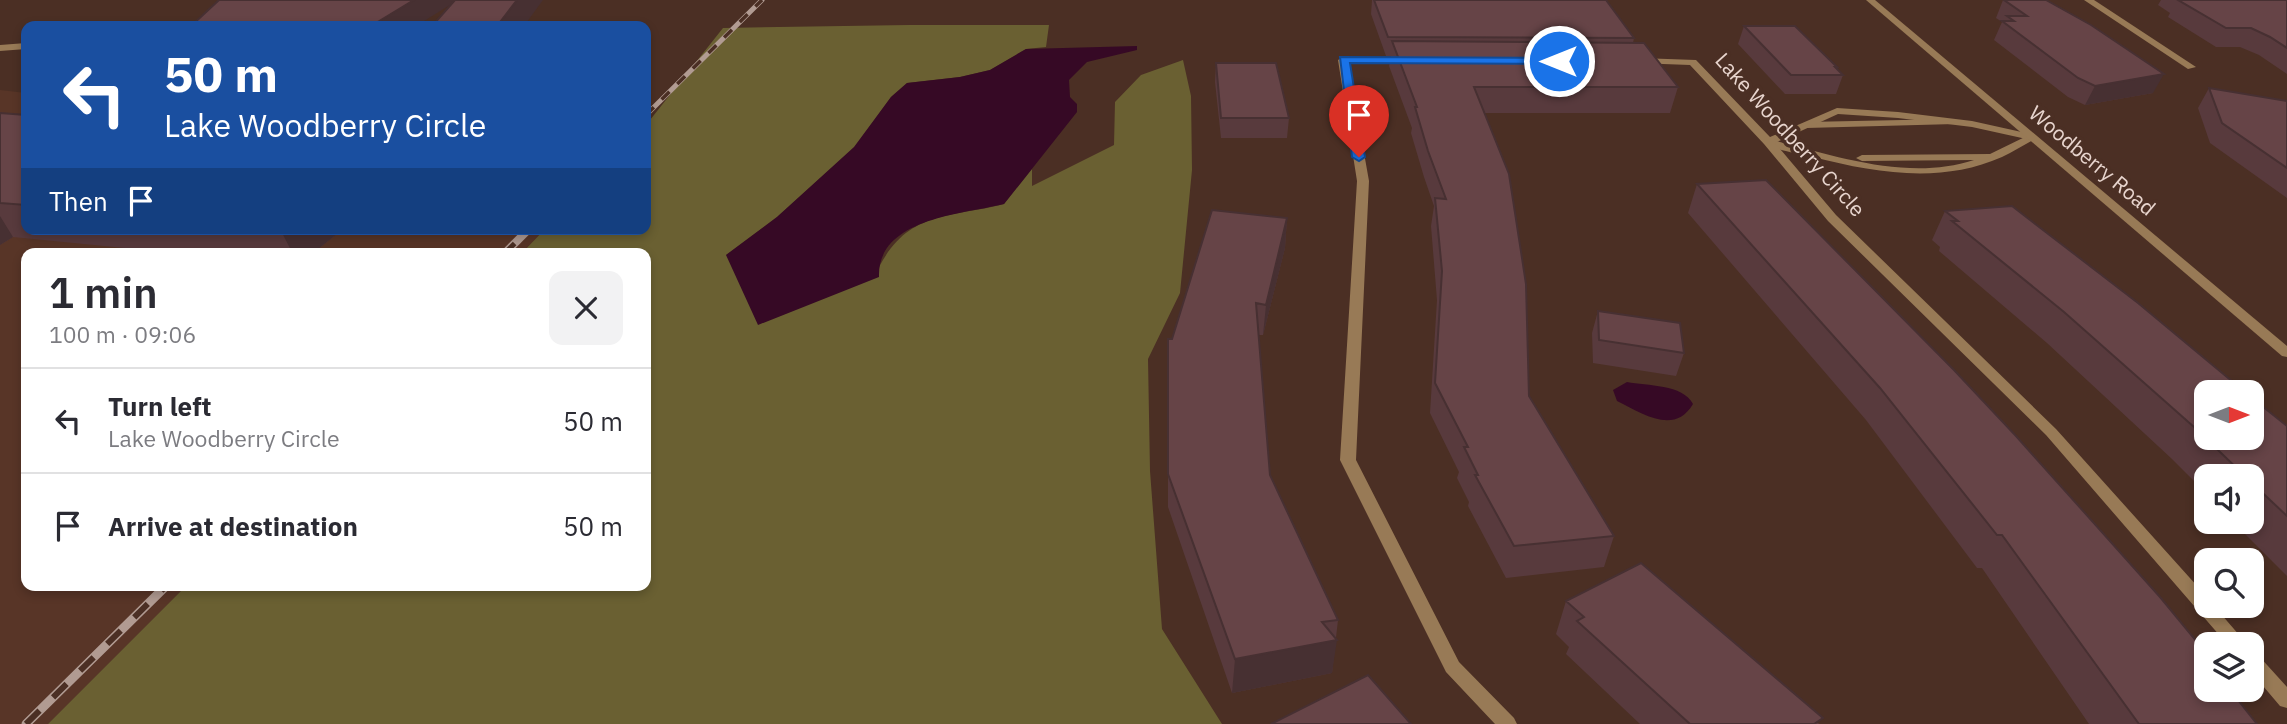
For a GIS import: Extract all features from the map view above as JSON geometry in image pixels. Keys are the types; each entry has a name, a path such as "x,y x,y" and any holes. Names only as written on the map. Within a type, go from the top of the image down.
{"street":[{"name":"Woodberry Road","path":"1870,0 2287,353"},
{"path":"2088,0 2191,67"},
{"path":"0,48 21,46"},
{"path":"1427,60 1343,60 1363,181 1348,460 1452,667 1507,724"},
{"name":"Lake Woodberry Circle","path":"1623,61 1693,62 1769,142 1832,218 2051,432 2227,632"},
{"path":"1769,142 1807,125 1952,122 2031,137"},
{"path":"1769,142 1833,159 1912,173 1953,170 1997,156 2031,137"},
{"path":"2264,674 2287,700"}],"shaded area":[{"path":"1049,25 1046,47 1026,49 990,70 960,77 907,83 891,97 855,147 777,217 726,255 879,267 891,249 917,226 932,219 1004,204 1032,169 1032,186 1114,145 1115,102 1141,75 1183,60 1191,96 1192,170 1180,293 1148,359 1150,471 1162,629 1222,724 48,724 181,591 651,591 651,248 527,248 539,235 651,235 651,119 723,28"},
{"path":"1137,46 1137,50 1087,62 1069,80 1070,97 1077,104 1077,112 1004,204 946,216 907,231 892,242 882,257 879,277 758,325 726,255 777,217 854,147 891,97 907,83 960,77 990,70 1026,49"},
{"path":"0,90 21,92 21,235 539,235 527,248 21,248 21,591 181,591 48,724 0,724"},
{"path":"1627,382 1673,389 1688,397 1693,404 1677,419 1647,416 1617,401 1613,390"}],"building":[{"path":"219,0 414,0 379,21 196,21"},
{"path":"455,0 517,0 501,21 436,21"},
{"path":"1374,0 1606,0 1634,38 1388,37"},
{"path":"2004,0 2046,0 2091,25 2164,74 2095,86 2078,78 2002,21 2014,21 2007,16 2027,16"},
{"path":"2178,0 2287,0 2287,48 2251,28 2226,28"},
{"path":"1744,26 1795,26 1843,75 1791,75"},
{"path":"1392,41 1644,43 1678,87 1474,87 1509,174 1526,284 1529,396 1614,536 1514,546 1475,475 1478,475 1464,447 1468,447 1435,383 1442,271 1435,198 1446,199 1428,151 1417,107"},
{"path":"1216,63 1276,63 1289,118 1221,118"},
{"path":"2209,88 2287,101 2287,168 2222,123"},
{"path":"0,113 21,115 21,205 0,203"},
{"path":"1766,180 2016,436 2194,638 2194,702 2240,702 2257,724 2139,724 2002,535 1997,535 1880,388 1697,184"},
{"path":"2012,206 2138,303 2231,380 2194,380 2194,427 2064,312 1952,221 1958,221 1945,211"},
{"path":"1212,210 1287,218 1266,305 1256,303 1270,475 1338,620 1322,622 1337,640 1235,659 1168,474 1168,339 1172,339"},
{"path":"1598,311 1680,323 1684,353 1599,340"},
{"path":"2264,408 2287,426 2287,516 2264,494 2264,464 2233,464 2218,450 2264,450"},
{"path":"1641,563 1823,718 1814,724 1690,724 1577,621 1584,617 1566,601"},
{"path":"1368,675 1411,724 1271,724"}],"railway":[{"path":"651,110 762,0"},
{"path":"510,248 523,235"},
{"path":"26,724 161,591"}],"route":[{"path":"1359,157 1343,60 1559,61"}]}
